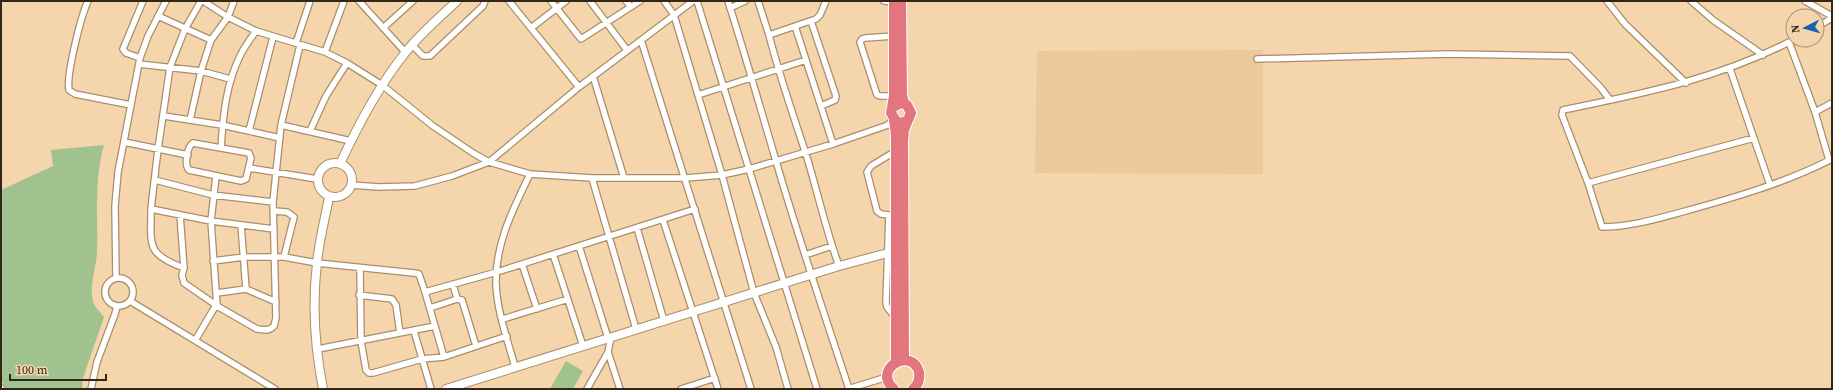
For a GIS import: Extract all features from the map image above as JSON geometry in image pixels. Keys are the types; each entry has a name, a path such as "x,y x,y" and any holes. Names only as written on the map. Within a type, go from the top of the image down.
{"highway":[{"path":"893,1 894,102 891,113 894,120 896,150 892,253 900,361"},
{"path":"893,1 902,95 904,104 910,110 904,130 903,141 900,361"},
{"path":"894,102 904,104"},
{"path":"894,120 902,123 908,120"},
{"path":"894,389 887,376 890,368 900,361 912,363 919,373 918,381 913,389"}],"street":[{"path":"88,1 78,34 69,80 69,90 75,94 131,105"},
{"path":"142,1 123,49 126,53 140,61 201,71 230,80"},
{"path":"116,278 115,206 118,172 140,61 148,36 166,1"},
{"path":"184,268 166,262 154,252 151,243 151,209 170,67 185,29 202,1 228,17 256,31 325,52 347,63 382,84 449,137 489,162 530,174 592,178 686,178 722,175 749,169 833,144 888,126 894,120"},
{"path":"190,120 201,71 211,40 228,17 234,1"},
{"path":"180,216 184,268 182,275 184,283 216,306 258,329 270,329 275,323 276,302 273,202 281,125 298,44 310,1"},
{"path":"325,52 344,1"},
{"path":"383,28 413,1"},
{"path":"340,164 382,84 412,45 457,1"},
{"path":"412,45 423,56 430,56 483,6 484,1"},
{"path":"509,1 579,87"},
{"path":"552,1 582,39 640,1"},
{"path":"531,28 566,1"},
{"path":"590,1 627,50"},
{"path":"626,1 631,8"},
{"path":"664,1 674,15 722,175 754,293 776,347 788,389"},
{"path":"351,185 379,187 415,186 452,176 489,162 579,87 693,1"},
{"path":"696,1 817,389"},
{"path":"728,1 753,78 811,275 848,389 887,376"},
{"path":"730,8 745,1"},
{"path":"758,1 839,266"},
{"path":"769,34 811,21 820,15 826,1"},
{"path":"1607,1 1625,24 1686,83"},
{"path":"1691,1 1713,20 1762,55"},
{"path":"1805,1 1832,17"},
{"path":"362,2 406,53"},
{"path":"158,16 211,40"},
{"path":"811,21 836,96 835,100 821,106"},
{"path":"795,26 833,144"},
{"path":"221,148 222,124 230,80 241,53 256,31"},
{"path":"894,36 865,38 860,42 877,95 894,102"},
{"path":"250,131 274,37"},
{"path":"641,40 686,178 751,389"},
{"path":"1785,44 1730,69 1686,83 1563,110 1561,112 1588,183 1599,224 1603,227 1656,219 1738,196 1770,185 1830,160 1793,48"},
{"path":"1257,59 1448,54 1570,56 1601,88 1610,100"},
{"path":"698,95 806,60"},
{"path":"310,131 326,96 347,63"},
{"path":"1730,69 1770,185"},
{"path":"593,76 624,178"},
{"path":"1815,112 1832,103"},
{"path":"164,116 222,124 280,138"},
{"path":"281,125 351,141"},
{"path":"1588,183 1754,138"},
{"path":"124,142 188,155"},
{"path":"193,143 221,148 250,154 250,168 245,181 189,170 186,166 189,147 193,143"},
{"path":"446,389 839,266 892,253 889,215 881,214 877,211 867,170 896,150"},
{"path":"335,163 340,164 345,166 351,174 351,185 349,190 340,197 329,197 320,190 317,179 321,169 325,166 335,163"},
{"path":"250,168 276,174 317,179"},
{"path":"515,367 506,336 496,283 502,237 530,174"},
{"path":"196,340 216,306 211,221 216,176"},
{"path":"592,178 636,329"},
{"path":"155,180 214,195 273,202"},
{"path":"323,389 315,316 317,263 329,197"},
{"path":"151,209 180,216 274,229"},
{"path":"425,292 497,272 695,210"},
{"path":"274,211 287,212 294,217 284,257"},
{"path":"663,220 718,389"},
{"path":"241,225 246,289"},
{"path":"636,228 664,321"},
{"path":"579,246 609,338 608,352 620,389"},
{"path":"805,255 832,246"},
{"path":"553,254 583,346"},
{"path":"213,261 244,257 275,256 317,263 418,274 425,292 444,357"},
{"path":"522,264 537,309"},
{"path":"360,268 359,294 361,341 366,370 368,373 373,373 422,359 444,357 506,336"},
{"path":"116,278 124,278 131,284 133,292 130,300 122,306 116,306 108,301 104,292 107,283 116,278"},
{"path":"453,284 457,299"},
{"path":"216,293 246,289 276,302"},
{"path":"359,294 392,299 396,305 400,333"},
{"path":"430,308 461,299 463,301 476,346"},
{"path":"503,319 568,299"},
{"path":"130,300 276,389"},
{"path":"91,389 97,362 115,314 116,306"},
{"path":"318,349 435,326"},
{"path":"414,331 431,389"},
{"path":"587,389 608,352"},
{"path":"681,389 689,388 715,378"}],"shaded area":[{"path":"1263,50 1263,174 1035,173 1037,51"}],"green space":[{"path":"104,145 99,172 97,199 97,253 93,277 92,296 93,302 104,317 83,378 82,389 6,389 1,379 1,190 53,166 51,150"},
{"path":"566,361 583,371 573,389 550,389"}]}
